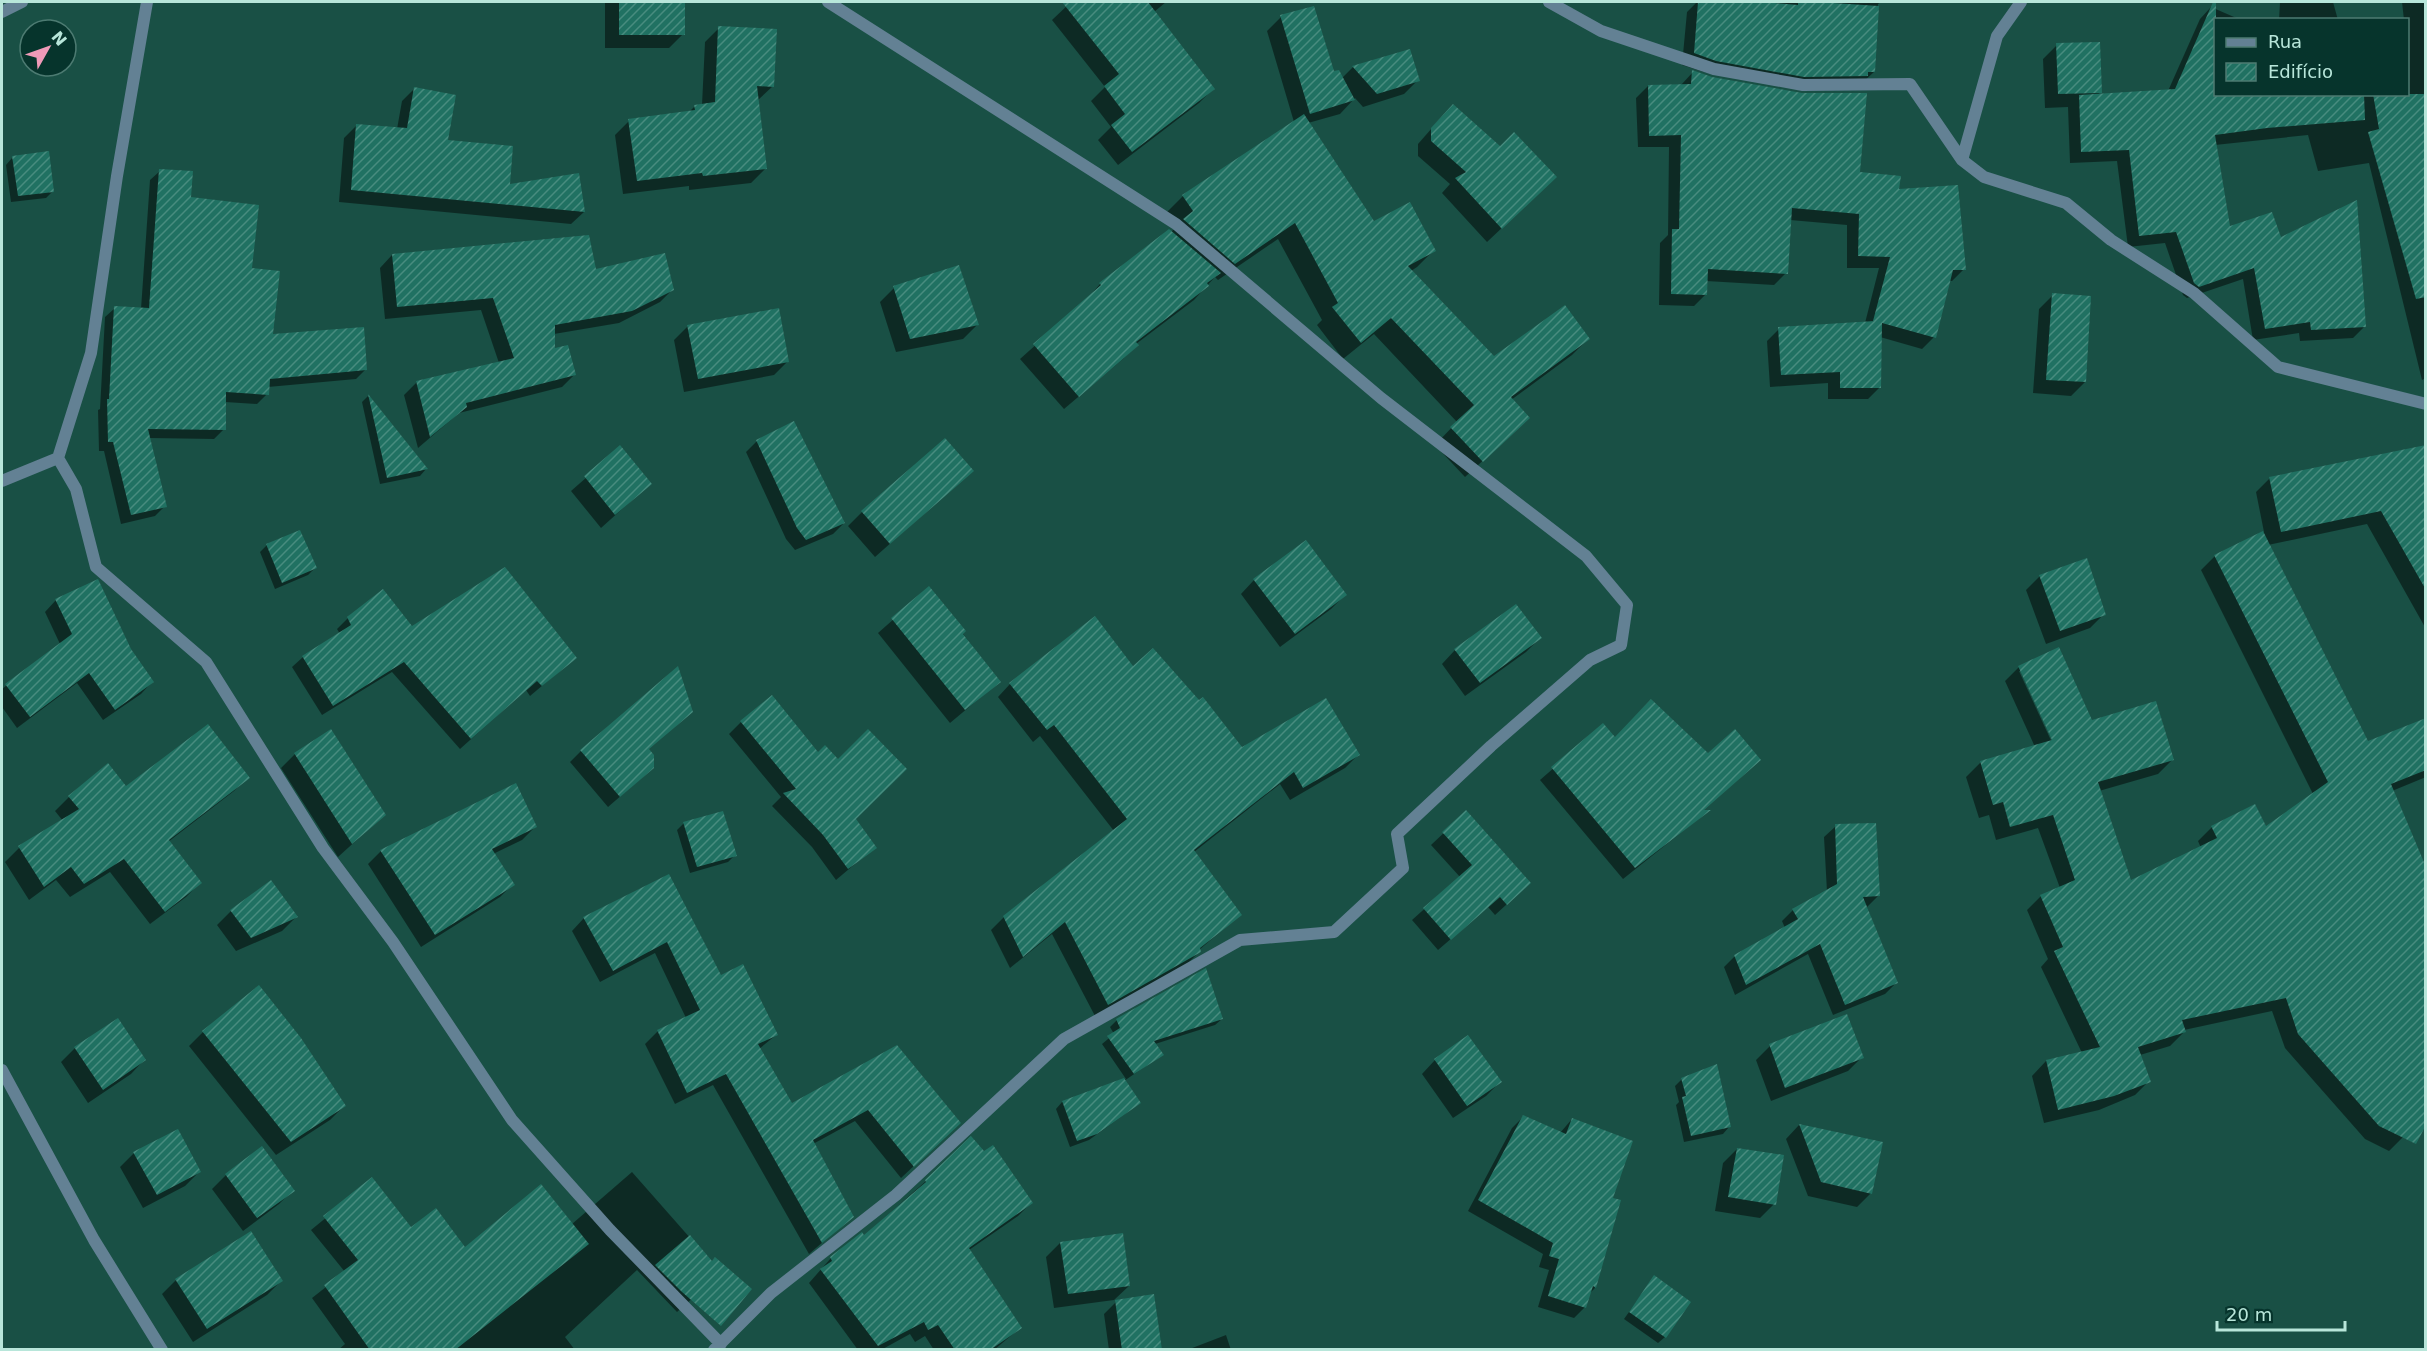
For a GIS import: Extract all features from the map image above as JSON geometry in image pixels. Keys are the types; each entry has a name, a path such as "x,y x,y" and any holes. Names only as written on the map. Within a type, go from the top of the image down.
{"street":[{"path":"2,12 22,2"},
{"path":"147,2 117,176 91,353 58,458 76,489 96,567 206,662 323,848 393,942 512,1120 718,1347 771,1293 896,1195 1064,1039 1240,940 1334,932 1403,868 1397,834 1491,746 1590,660 1621,645 1627,605 1586,556 1381,398 1176,224 828,2"},
{"path":"1549,2 1601,31 1714,69 1803,85 1910,84 1962,160 1984,177 2066,204 2111,240 2194,293 2278,367 2426,404"},
{"path":"1962,160 1997,36 2021,2"},
{"path":"2,481 58,458"},
{"path":"2,1071 94,1240 162,1350"}],"building":[{"path":"619,2 685,2 685,35 619,35"},
{"path":"1062,2 1148,2 1215,89 1132,152 1111,125 1125,114 1104,86 1119,74"},
{"path":"1698,2 1764,2 1798,5 1798,2 1818,2 1879,6 1875,72 1868,72 1868,76 1804,77 1716,61 1694,53"},
{"path":"2213,2 2216,2 2214,96 2364,96 2365,120 2215,135 2230,226 2272,212 2281,237 2357,200 2366,327 2311,330 2310,322 2265,329 2254,268 2199,287 2194,283 2176,232 2139,236 2129,150 2081,152 2079,95 2175,89"},
{"path":"1314,6 1334,71 1339,70 1355,100 1310,114 1280,15"},
{"path":"718,26 777,29 774,87 757,86 767,169 703,176 702,173 637,181 628,119 695,110 694,105 715,102"},
{"path":"2100,42 2102,93 2058,94 2056,43"},
{"path":"1410,49 1420,81 1377,94 1352,66"},
{"path":"1692,70 1712,77 1802,93 1867,93 1860,172 1901,176 1899,189 1958,185 1966,270 1953,270 1936,338 1882,323 1881,388 1840,388 1840,372 1781,375 1778,327 1875,321 1873,321 1890,257 1858,256 1859,214 1792,208 1788,274 1708,269 1707,295 1671,294 1672,229 1679,229 1681,135 1649,136 1648,85 1691,84"},
{"path":"414,87 456,95 448,140 513,146 510,184 579,173 585,212 351,190 356,124 407,128"},
{"path":"2426,94 2426,297 2416,299 2368,132 2379,129 2373,96"},
{"path":"1453,104 1500,146 1514,132 1557,177 1502,229 1455,178 1466,172 1431,141 1431,128"},
{"path":"1304,114 1374,221 1410,202 1436,251 1408,266 1494,356 1565,305 1590,339 1511,397 1530,418 1483,462 1450,427 1474,405 1391,318 1361,343 1332,307 1338,303 1295,223 1235,264 1183,219 1193,211 1182,195"},
{"path":"49,151 54,192 18,196 12,156"},
{"path":"159,169 193,171 191,197 259,205 252,268 280,271 273,334 364,327 367,370 270,379 269,395 226,392 226,430 148,429 167,507 131,515 113,442 108,442 107,399 109,399 114,306 149,308"},
{"path":"1169,229 1221,273 1207,283 1209,286 1136,342 1139,345 1079,397 1033,344 1101,285 1099,283"},
{"path":"589,235 596,269 665,253 674,290 632,311 555,325 555,348 568,345 576,375 466,403 467,407 430,437 416,381 514,358 493,298 397,307 392,254"},
{"path":"959,265 979,325 910,339 893,286"},
{"path":"2052,293 2091,296 2086,382 2046,380"},
{"path":"779,308 789,362 698,379 687,325"},
{"path":"368,394 428,469 387,478"},
{"path":"794,421 845,523 806,540 797,528 756,440"},
{"path":"945,438 974,471 890,544 861,511"},
{"path":"620,445 652,484 615,515 584,476"},
{"path":"2426,445 2426,590 2381,511 2281,532 2269,477"},
{"path":"300,530 317,568 282,583 266,544"},
{"path":"2263,531 2368,741 2426,718 2426,770 2391,784 2426,867 2426,1125 2416,1144 2379,1126 2298,1034 2286,998 2182,1020 2186,1032 2138,1047 2151,1082 2114,1096 2058,1110 2046,1060 2100,1047 2054,951 2063,947 2040,895 2075,880 2053,815 2010,827 2003,802 1993,805 1980,761 2052,740 2018,666 2059,647 2092,720 2156,701 2174,760 2098,782 2131,880 2217,838 2211,826 2255,804 2266,826 2328,782 2214,555"},
{"path":"1306,540 1347,595 1295,634 1253,579"},
{"path":"2087,558 2106,615 2060,631 2039,575"},
{"path":"505,567 577,658 542,686 537,681 471,739 404,662 333,706 302,656 351,625 347,617 383,589 412,626"},
{"path":"98,579 131,649 154,682 115,710 89,673 30,717 5,684 72,634 55,599"},
{"path":"929,586 966,631 963,634 1001,682 965,710 891,618"},
{"path":"1516,604 1542,638 1480,683 1454,649"},
{"path":"1095,616 1133,666 1153,648 1199,700 1203,697 1242,747 1326,698 1360,755 1303,788 1294,772 1194,850 1242,915 1200,948 1201,952 1108,1005 1065,922 1023,957 1003,916 1127,819 1054,725 1047,730 1009,683"},
{"path":"678,666 693,712 649,749 654,755 654,768 620,797 580,750"},
{"path":"772,695 818,752 825,745 838,759 868,729 907,769 856,819 877,848 848,869 823,835 783,793 796,789 740,721"},
{"path":"1651,699 1708,753 1735,729 1761,760 1704,810 1711,810 1635,868 1551,767 1603,723 1615,737"},
{"path":"208,724 250,778 169,840 202,883 165,912 124,859 84,884 71,867 44,887 18,846 79,809 68,796 108,763 126,786"},
{"path":"331,729 386,815 352,844 294,753"},
{"path":"516,783 537,827 492,849 515,885 435,935 380,850"},
{"path":"1466,810 1531,883 1507,905 1500,897 1451,940 1423,908 1472,865 1442,832"},
{"path":"723,811 737,856 697,867 683,822"},
{"path":"1876,823 1880,896 1863,897 1898,983 1845,1005 1820,944 1746,985 1734,955 1798,919 1792,909 1837,884 1835,824"},
{"path":"669,874 721,975 743,964 778,1035 758,1044 792,1103 897,1045 961,1123 914,1167 868,1110 813,1140 854,1217 822,1243 726,1074 687,1093 657,1030 700,1010 667,942 613,971 583,917"},
{"path":"271,880 298,917 251,938 230,910"},
{"path":"1206,968 1223,1019 1154,1041 1164,1055 1134,1074 1107,1036 1120,1028 1116,1019"},
{"path":"259,985 301,1038 346,1106 291,1142 202,1031"},
{"path":"1847,1014 1864,1058 1785,1088 1769,1044"},
{"path":"118,1018 146,1060 103,1090 74,1047"},
{"path":"1468,1035 1502,1082 1467,1106 1434,1059"},
{"path":"1717,1064 1731,1127 1691,1136 1682,1097 1686,1096 1681,1078"},
{"path":"1124,1078 1141,1103 1097,1134 1077,1141 1062,1101"},
{"path":"1523,1115 1566,1134 1572,1118 1633,1141 1613,1198 1621,1200 1596,1288 1593,1286 1586,1308 1548,1296 1559,1259 1549,1256 1553,1243 1478,1200"},
{"path":"1799,1124 1883,1142 1872,1194 1821,1182"},
{"path":"178,1129 201,1172 157,1195 133,1152"},
{"path":"971,1136 984,1151 993,1145 1033,1203 969,1248 1022,1328 990,1350 955,1350 938,1325 928,1330 924,1322 878,1346 820,1269 832,1261 830,1257 862,1232 864,1235 926,1182 925,1180"},
{"path":"262,1146 295,1191 257,1218 225,1174"},
{"path":"1737,1148 1784,1155 1776,1205 1728,1197"},
{"path":"372,1177 411,1227 436,1208 465,1247 541,1184 589,1244 455,1350 370,1350 324,1285 358,1260 323,1216"},
{"path":"251,1231 283,1281 207,1329 175,1279"},
{"path":"1123,1233 1130,1286 1068,1294 1060,1242"},
{"path":"690,1235 712,1261 715,1257 752,1289 721,1326 655,1265"},
{"path":"1654,1275 1691,1302 1666,1338 1629,1312"},
{"path":"1154,1294 1162,1350 1122,1350 1115,1300"}]}
